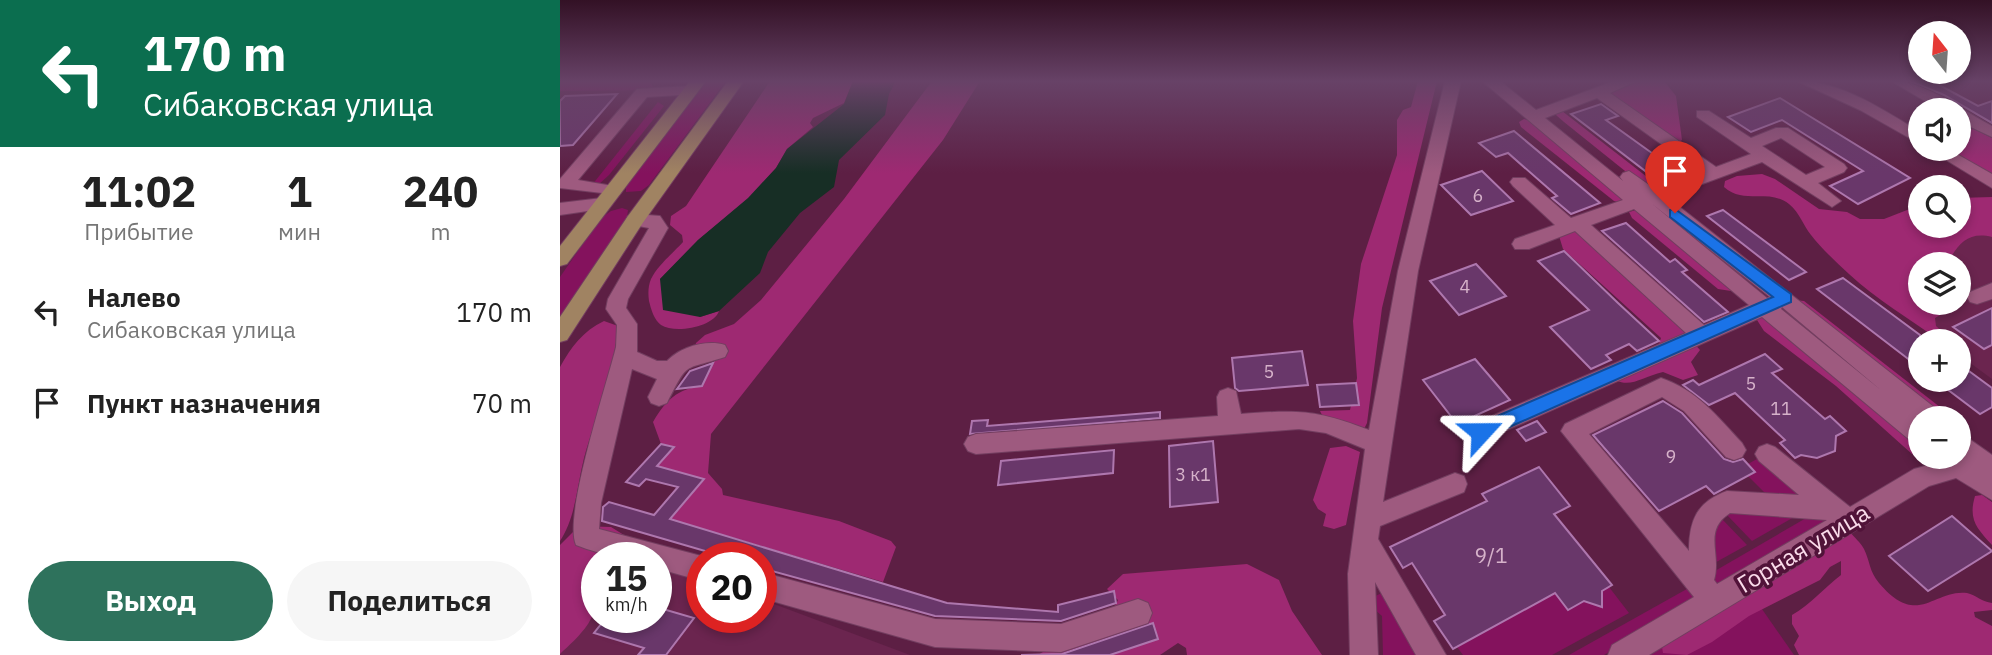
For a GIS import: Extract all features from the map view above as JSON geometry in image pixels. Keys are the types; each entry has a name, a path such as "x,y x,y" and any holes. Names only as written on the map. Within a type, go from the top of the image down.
{"main road":[{"path":"560,259 674,112"},
{"path":"560,334 635,220 714,112"}],"street":[{"path":"607,197 565,184 626,112"},
{"path":"1364,655 1361,574 1367,531 1372,441 1444,112"},
{"path":"1535,112 1775,303 1915,406"},
{"path":"1539,114 1546,112"},
{"path":"1626,112 1713,173"},
{"path":"1874,112 1908,132"},
{"path":"1703,114 1832,201"},
{"path":"1971,122 1992,132"},
{"path":"1522,244 1713,173 1756,150 1782,132 1838,169 1805,182"},
{"path":"1960,161 1988,175"},
{"path":"1519,182 1703,336"},
{"path":"560,209 607,197"},
{"path":"635,220 653,220 659,228 618,299 616,309 626,324 625,356 593,480 586,537 686,564"},
{"path":"1481,432 1775,303"},
{"path":"1775,303 1908,424"},
{"path":"659,397 672,370 686,355 717,351"},
{"path":"625,356 655,370 672,370"},
{"path":"1714,601 1573,431 1661,387 1685,400 1734,450"},
{"path":"1228,397 1230,424"},
{"path":"976,444 1299,419 1328,424 1372,441"},
{"path":"1767,454 1841,515"},
{"path":"1971,454 1990,473"},
{"path":"1971,467 1990,473"},
{"name":"Горная улица","path":"1622,655 1714,601 1841,515 1939,469"},
{"path":"1367,531 1455,484"},
{"path":"1702,576 1702,531 1708,514 1714,507 1727,502 1841,515"},
{"path":"1367,531 1432,655"},
{"path":"777,589 935,633 1061,638 1138,613"}],"shaded area":[{"path":"650,112 660,112 609,175 598,185 592,185"},
{"path":"683,112 703,112 649,185 641,191 626,192 626,186"},
{"path":"749,112 826,112 813,118 810,123 813,127 787,149 776,168 748,199 698,240 660,279 700,317 719,311 716,317 702,325 675,329 667,328 656,320 648,290 658,269 683,242 682,235 670,225 671,216 686,206"},
{"path":"834,112 886,112 839,160 834,187 800,213 768,252 760,273 719,311 700,317 663,310 660,279 698,240 748,198 776,168 787,149"},
{"path":"909,112 961,112 943,140 711,434 708,473 722,489 723,495 839,521 891,541 896,547 883,582 777,551 777,542 748,542 670,519 704,479 657,466 674,447 661,444 653,422 673,397 702,386 717,356 693,352 696,343 705,335 734,324 761,300 844,199"},
{"path":"1402,112 1430,112 1382,308 1367,423 1363,431 1322,415 1320,411 1350,410 1357,378 1353,321 1361,264 1397,155 1397,120"},
{"path":"1557,112 1563,112 1660,187 1661,192 1645,187 1556,115"},
{"path":"1634,112 1678,112 1682,140 1677,143"},
{"path":"1524,119 1532,121 1626,196 1623,203 1614,201 1521,127 1519,122"},
{"path":"1971,129 1992,138 1992,180 1961,161 1971,161"},
{"path":"1762,174 1775,179 1819,209 1847,212 1860,219 1884,219 1908,210 1908,238 1970,238 1954,252 1908,252 1908,315 1940,315 1935,318 1939,329 1923,329 1859,283 1820,245 1789,204 1773,197 1740,195 1724,187 1725,181 1737,176"},
{"path":"1992,197 1992,237 1971,238 1971,198"},
{"path":"622,208 628,210 627,217 560,317 560,277 601,218"},
{"path":"1636,210 1731,288 1731,291 1718,289 1632,218 1629,212"},
{"path":"1992,210 1992,379 1971,364 1971,329 1924,329 1850,275 1931,238 1971,238 1971,220"},
{"path":"1556,226 1575,228 1686,315 1688,337 1700,350 1691,362 1698,375 1683,380 1663,372 1626,383 1619,382 1605,372 1657,349 1661,338 1563,249"},
{"path":"1794,300 1804,301 1908,382 1908,392 1921,392 1939,406 1923,406"},
{"path":"1761,316 1908,432 1908,450 1836,386 1764,331 1757,320"},
{"path":"604,321 618,326 613,360 584,458 573,511 560,541 560,367 578,340"},
{"path":"1346,446 1360,452 1346,525 1334,529 1323,526 1326,514 1318,509 1313,500 1330,448"},
{"path":"1764,455 1818,499 1771,499 1748,476 1755,472 1748,464"},
{"path":"1982,495 1992,502 1992,545 1973,518 1975,496"},
{"path":"1741,506 1801,513 1752,541 1726,514"},
{"path":"1820,510 1839,516 1713,592 1701,579"},
{"path":"1721,518 1747,545 1709,566 1707,534"},
{"path":"579,526 611,527 632,540 581,542 581,633 560,654 560,545"},
{"path":"1850,532 1864,549 1879,583 1904,603 1925,604 1955,593 1967,593 1992,603 1992,610 1974,612 1975,617 1992,626 1992,655 1799,655 1794,645 1799,636 1792,624 1792,615 1841,575 1841,561 1830,567 1820,580 1749,616 1712,642 1687,655 1663,653 1661,641"},
{"path":"581,549 581,633 672,633 672,569 686,574 686,633 777,633 777,605 910,655 560,655 560,579"},
{"path":"1247,564 1279,580 1292,611 1322,655 1187,655 1186,648 1178,643 1160,655 1038,655 1113,610 1118,600 1107,589 1123,574"},
{"path":"1694,585 1703,596 1604,655 1569,655"},
{"path":"1609,587 1629,613 1552,655 1463,655 1457,647 1555,593 1568,610 1584,601 1601,607 1602,591"},
{"path":"1748,589 1794,655 1641,655"},
{"path":"1382,593 1427,655 1383,655 1382,616 1373,608 1373,597"}],"building":[{"path":"560,112 602,112 573,145 560,146"},
{"path":"1612,112 1618,116 1606,120 1656,156 1668,152 1689,167 1657,180 1571,114"},
{"path":"1743,112 1802,112 1908,179 1858,204 1830,186 1863,171 1782,120 1751,132 1728,117"},
{"path":"1972,112 1992,112 1992,123"},
{"path":"1514,131 1600,203 1571,214 1552,198 1557,196 1508,153 1496,157 1479,143"},
{"path":"1482,171 1513,201 1471,215 1441,185"},
{"path":"1723,210 1806,272 1789,280 1707,216"},
{"path":"1626,223 1670,262 1675,259 1687,270 1682,272 1728,312 1704,322 1602,231"},
{"path":"1564,251 1659,341 1637,351 1629,344 1606,355 1611,360 1591,369 1550,327 1589,310 1538,261"},
{"path":"1476,264 1506,296 1459,315 1430,281"},
{"path":"1843,278 1912,329 1908,329 1908,359 1817,289"},
{"path":"1992,308 1992,345 1984,349 1971,340 1971,329 1953,327"},
{"path":"1302,351 1308,385 1239,391 1235,388 1232,358"},
{"path":"1765,354 1782,369 1772,373 1825,419 1830,416 1846,431 1836,436 1835,451 1817,458 1801,455 1795,458 1780,443 1785,440 1735,393 1709,405 1683,385 1693,380 1699,385"},
{"path":"1475,359 1510,400 1457,424 1423,380"},
{"path":"713,363 702,386 677,389 690,371"},
{"path":"1971,373 1992,388 1992,407 1980,414 1951,392 1971,392"},
{"path":"1356,383 1359,405 1320,407 1317,385"},
{"path":"1663,401 1682,413 1724,459 1733,462 1743,459 1755,472 1714,494 1706,486 1659,511 1593,435"},
{"path":"1160,412 1160,418 970,434 972,421 988,420 987,426"},
{"path":"1537,421 1546,432 1526,441 1517,430"},
{"path":"1213,441 1218,502 1170,507 1169,446"},
{"path":"661,444 674,447 657,466 704,479 670,519 746,542 686,542 686,545 602,521 603,507 609,502 654,515 678,487 646,479 639,486 626,482"},
{"path":"1114,450 1113,473 998,485 1001,461"},
{"path":"1539,467 1570,506 1554,514 1612,585 1602,591 1602,607 1584,601 1568,610 1555,593 1453,649 1434,621 1445,615 1412,563 1403,568 1390,547 1487,501 1482,494"},
{"path":"1952,516 1992,551 1928,591 1889,556"},
{"path":"777,551 947,603 1058,612 1058,605 1114,591 1116,603 1061,621 935,616 777,572"},
{"path":"672,612 686,616 686,629 666,655 638,655 644,648 594,633 672,633"},
{"path":"1153,623 1158,639 1110,655 1021,655 1062,654"}],"route":[{"path":"1481,432 1785,298 1675,213"}]}
